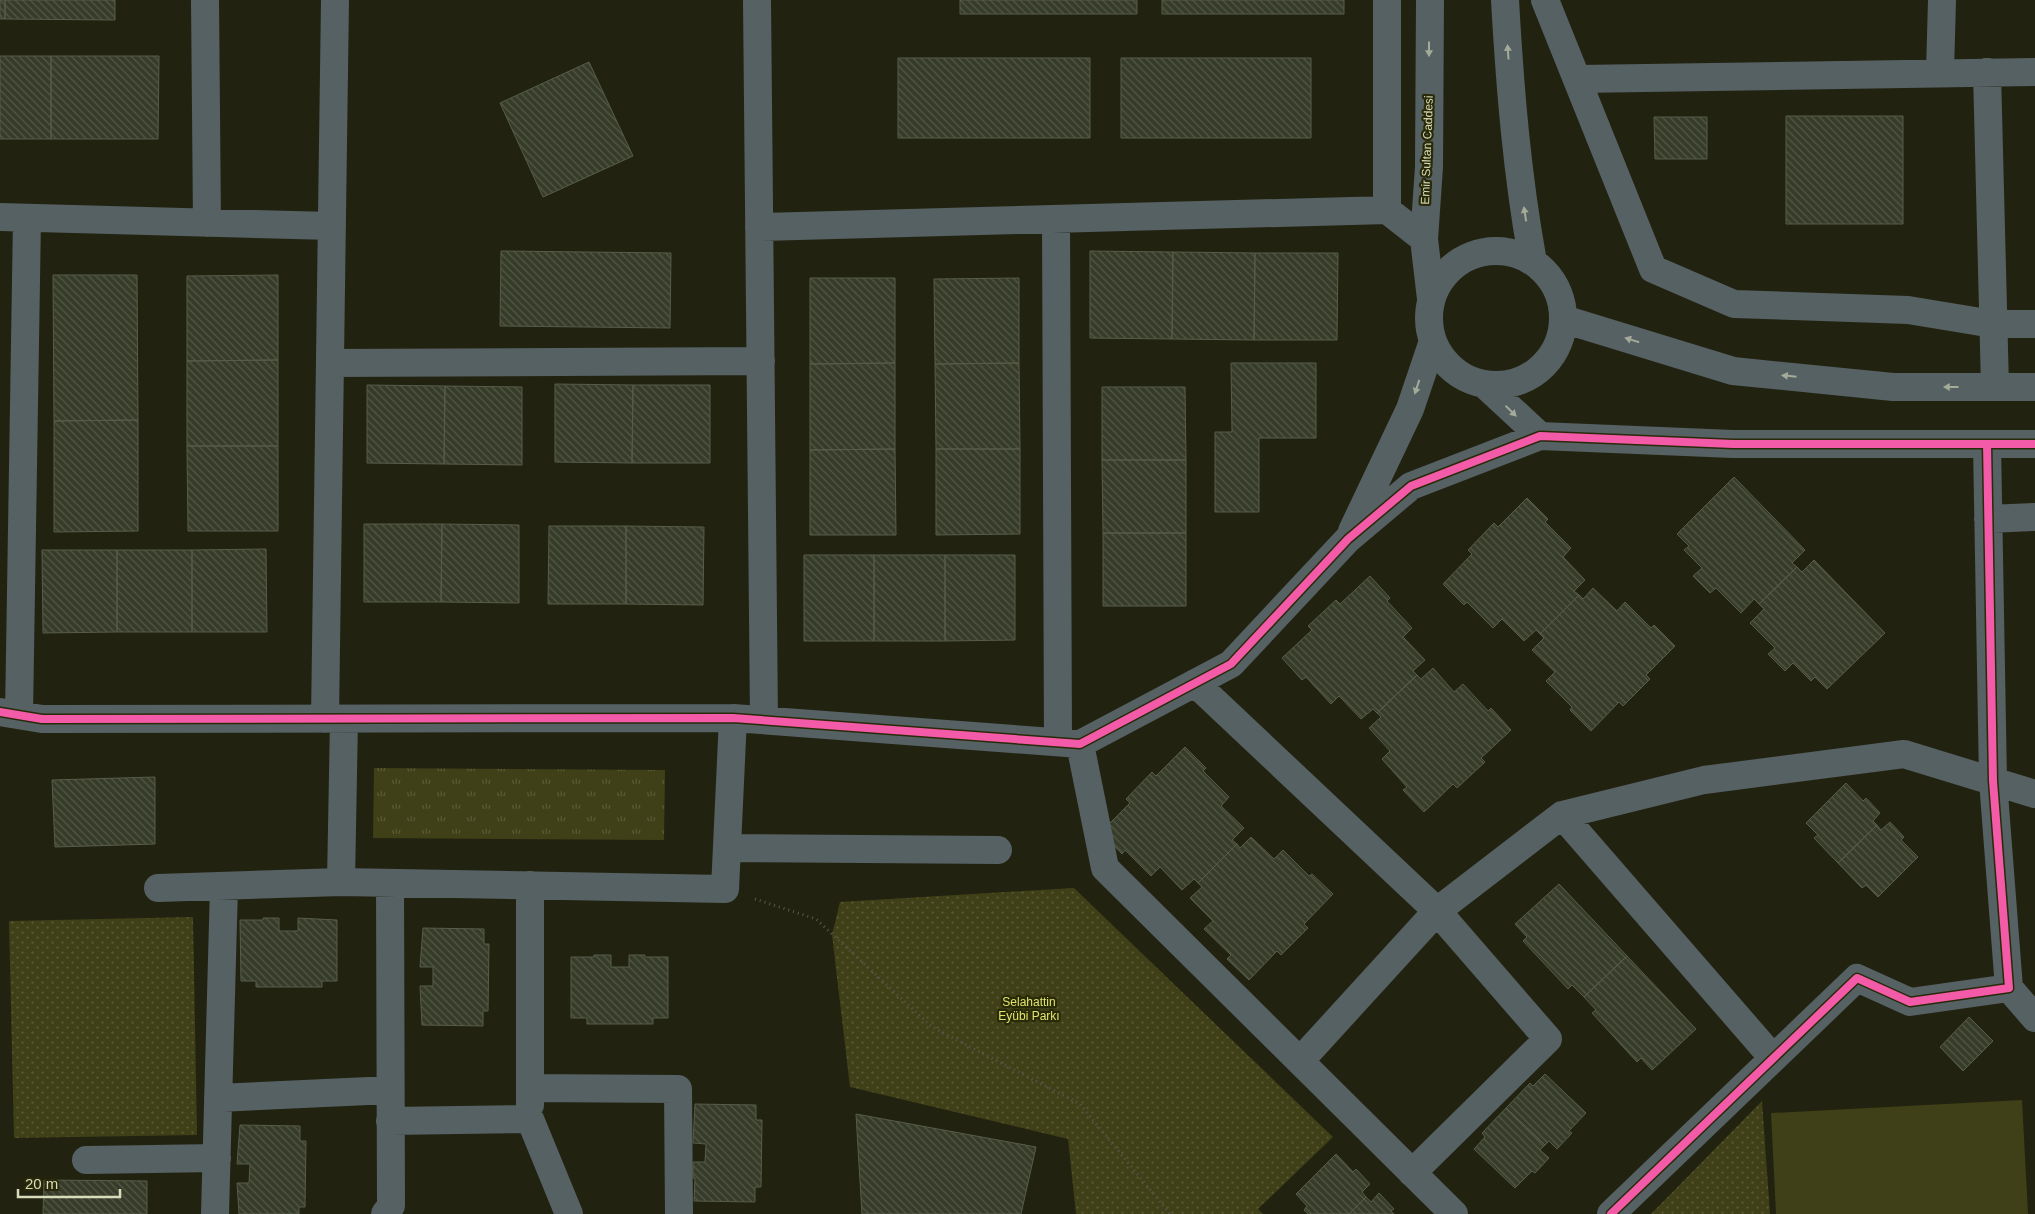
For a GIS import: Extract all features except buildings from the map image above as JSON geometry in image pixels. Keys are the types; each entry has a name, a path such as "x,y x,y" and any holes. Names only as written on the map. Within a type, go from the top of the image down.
{"street":[{"path":"205,0 208,223"},
{"path":"335,0 330,362 335,719 341,882"},
{"path":"757,0 764,720"},
{"path":"1387,0 1387,210"},
{"name":"Emir Sultan Caddesi","path":"1430,0 1429,167 1424,239 1432,299"},
{"path":"1504,0 1511,108 1524,214 1533,262"},
{"path":"1545,0 1653,269 1734,304 1908,310 1993,324 2035,324"},
{"path":"1940,72 1942,0"},
{"path":"1987,72 1995,387"},
{"path":"1578,79 2035,72"},
{"path":"760,227 1387,210 1424,239"},
{"path":"0,217 332,226"},
{"path":"27,218 9,713 42,719 733,718 1069,743 1195,683 1230,664 1348,539 1411,486 1540,436 1733,444 2035,444"},
{"path":"1056,219 1069,743 1105,868 1454,1214"},
{"path":"1494,250 1514,253 1533,262 1549,276 1560,296 1563,320 1559,342 1547,362 1529,377 1507,384 1484,384 1462,376 1444,361 1433,341 1429,320 1432,299 1440,280 1455,264 1473,254 1494,250"},
{"path":"1563,320 1733,371 1894,387 2035,387"},
{"path":"1348,539 1410,409 1433,341"},
{"path":"330,362 761,361"},
{"path":"1484,384 1540,436"},
{"path":"1987,444 1992,781 2009,988 2035,1018"},
{"path":"1988,519 2035,517"},
{"path":"1195,683 1437,911 1548,1039 1412,1173"},
{"path":"158,888 341,882 726,889 733,718"},
{"path":"1300,1061 1437,911 1562,816 1704,780 1904,754 2035,794"},
{"path":"1562,816 1774,1058"},
{"path":"728,848 998,850"},
{"path":"385,1214 391,1206 390,883"},
{"path":"530,885 530,1120 569,1214"},
{"path":"215,1214 224,886"},
{"path":"1611,1214 1857,978 1910,1002 2009,988"},
{"path":"530,1088 678,1089 680,1214"},
{"path":"218,1098 390,1090"},
{"path":"390,1121 530,1120"},
{"path":"86,1160 216,1158"}],"path":[{"path":"726,889 816,920 932,1027 1080,1104 1170,1214"}],"green space":[{"path":"374,768 665,770 664,840 373,838"},
{"name":"Selahattin Eyübi Parkı","path":"1074,888 1333,1137 1258,1209 1263,1214 1076,1214 1068,1139 850,1087 832,935 840,902"},
{"path":"193,917 197,1135 14,1138 9,921"},
{"path":"2022,1100 2028,1214 1776,1214 1771,1113"},
{"path":"1762,1101 1770,1214 1651,1214"}],"cycle path":[{"path":"0,712 42,719 733,718 1080,744 1231,664 1348,539 1411,486 1540,436 1733,444 2035,444"},
{"path":"1611,1214 1857,978 1910,1002 2009,988 1993,781 1987,444"}]}
